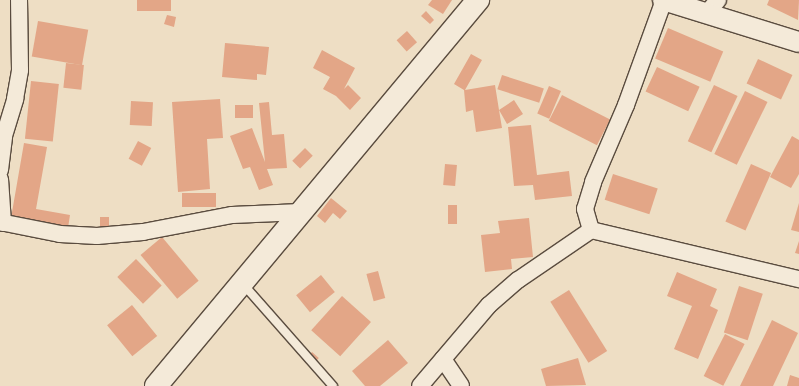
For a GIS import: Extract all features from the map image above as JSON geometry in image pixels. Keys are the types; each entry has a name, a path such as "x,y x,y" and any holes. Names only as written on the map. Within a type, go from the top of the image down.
{"main road":[{"path":"156,386 243,284 301,212 478,0"}],"street":[{"path":"0,170 4,136 15,99 20,70 19,0"},
{"path":"591,230 585,209 593,182 626,105 663,0 712,7 799,42"},
{"path":"0,179 2,223 60,234 97,236 143,232 232,215 301,212"},
{"path":"420,386 489,305 518,280 591,230 799,279"},
{"path":"443,359 461,386"}],"lane":[{"path":"243,284 333,386"}],"building":[{"path":"137,0 171,0 171,11 137,11"},
{"path":"432,0 452,0 443,14 428,5"},
{"path":"769,0 799,0 798,20 767,5"},
{"path":"426,11 434,20 430,24 421,16"},
{"path":"167,15 176,17 174,27 164,24"},
{"path":"38,21 88,30 82,65 32,56"},
{"path":"668,28 723,51 710,82 655,58"},
{"path":"407,31 417,42 407,52 397,40"},
{"path":"225,43 269,47 266,75 257,74 257,80 222,77"},
{"path":"322,50 355,68 344,89 348,85 361,98 350,110 336,96 323,89 330,77 313,68"},
{"path":"471,54 482,60 465,90 495,85 502,128 476,132 473,110 466,112 464,90 454,84"},
{"path":"758,59 792,75 781,100 747,83"},
{"path":"66,63 84,65 81,90 63,88"},
{"path":"657,67 700,87 688,111 646,91"},
{"path":"502,75 544,89 539,103 497,89"},
{"path":"31,81 59,84 53,142 25,139"},
{"path":"714,85 738,96 711,152 688,141"},
{"path":"549,86 561,91 549,119 537,114"},
{"path":"745,91 767,102 737,165 714,154"},
{"path":"562,95 610,120 597,145 549,121"},
{"path":"220,99 223,138 207,139 210,189 178,192 172,102"},
{"path":"514,100 523,114 507,124 499,110"},
{"path":"131,101 153,102 152,126 130,125"},
{"path":"269,102 272,135 284,134 287,168 267,169 273,185 259,190 250,167 243,169 230,136 252,128 265,162 259,103"},
{"path":"235,105 253,105 253,118 235,118"},
{"path":"531,125 537,175 569,171 572,196 535,200 533,185 514,186 508,127"},
{"path":"792,136 799,140 799,174 791,188 770,177"},
{"path":"138,141 151,148 142,166 129,159"},
{"path":"24,143 47,147 36,209 70,215 68,228 11,218"},
{"path":"305,148 313,156 300,169 292,161"},
{"path":"445,164 457,165 455,186 443,185"},
{"path":"751,164 771,173 745,231 725,222"},
{"path":"613,174 658,189 649,214 605,200"},
{"path":"182,193 216,193 216,207 182,207"},
{"path":"331,198 347,211 340,219 333,213 325,223 317,216"},
{"path":"799,203 799,232 791,230"},
{"path":"448,205 457,205 457,224 448,224"},
{"path":"100,217 109,217 109,229 100,229"},
{"path":"529,218 533,257 511,259 512,269 485,272 481,235 500,233 498,221"},
{"path":"162,237 199,281 177,299 141,255"},
{"path":"799,241 799,254 795,253"},
{"path":"136,259 162,286 143,304 117,277"},
{"path":"378,271 385,298 374,301 366,274"},
{"path":"677,272 717,289 710,306 718,310 698,359 674,349 692,306 667,296"},
{"path":"321,275 335,292 310,312 296,295"},
{"path":"739,286 763,294 748,340 724,333"},
{"path":"569,290 607,351 588,363 550,302"},
{"path":"342,296 371,322 340,356 311,330"},
{"path":"132,305 157,336 132,356 107,325"},
{"path":"772,320 798,333 773,386 740,386"},
{"path":"725,334 745,344 723,386 704,376"},
{"path":"388,340 408,363 380,386 365,386 352,371"},
{"path":"312,352 319,358 311,367 304,361"},
{"path":"578,358 586,385 546,386 541,369"},
{"path":"790,375 799,378 799,386 787,386"}]}
